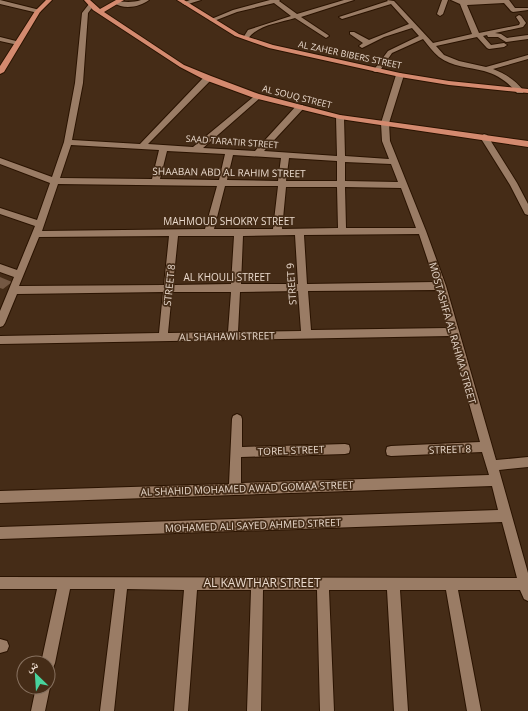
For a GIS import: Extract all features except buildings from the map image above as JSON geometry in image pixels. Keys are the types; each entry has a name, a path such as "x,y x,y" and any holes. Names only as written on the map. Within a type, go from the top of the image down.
{"main road":[{"path":"0,72 38,11 49,0"},
{"path":"37,2 38,11"},
{"path":"100,12 119,2"},
{"name":"AL ZAHER BIBERS STREET","path":"183,2 237,35 272,47 400,75 528,91"},
{"name":"AL SOUQ STREET","path":"89,3 100,12 182,66 208,78 257,96 340,116 528,144"}],"street":[{"path":"119,2 126,6 146,0"},
{"path":"183,2 198,0"},
{"path":"212,20 235,11 275,0 326,36"},
{"path":"246,38 247,34 254,29 351,0"},
{"path":"440,14 445,0"},
{"path":"454,0 463,2 506,2 513,10 526,9"},
{"path":"342,17 391,1 442,56 449,60 500,74 512,82 520,91"},
{"path":"0,2 38,11"},
{"path":"463,2 480,34 489,47 504,45"},
{"path":"0,322 40,224 68,142 79,83 84,38 84,16 89,3"},
{"path":"431,45 521,26 523,23 519,17"},
{"path":"352,33 365,44 413,25"},
{"path":"480,34 488,36 499,34 506,40 528,37"},
{"path":"377,71 390,52 424,36"},
{"path":"0,39 18,44"},
{"path":"486,69 528,57"},
{"name":"MOSTASHFA AL RAHMA STREET","path":"400,75 385,123 386,141 422,231 441,286 526,589"},
{"path":"142,147 208,78"},
{"path":"194,150 257,96"},
{"path":"257,154 300,107"},
{"path":"340,116 342,231"},
{"path":"484,137 514,184 528,212"},
{"name":"SAAD TARATIR STREET","path":"68,142 395,162"},
{"path":"155,182 164,148"},
{"path":"209,232 230,152"},
{"path":"277,232 285,156"},
{"name":"SHAABAN ABD AL RAHIM STREET","path":"0,161 54,181 404,185"},
{"path":"0,211 40,224"},
{"name":"MAHMOUD SHOKRY STREET","path":"36,234 422,231"},
{"path":"233,336 238,232"},
{"name":"STREET 9","path":"299,232 306,334"},
{"name":"STREET 8","path":"163,337 174,233"},
{"path":"0,268 19,275"},
{"name":"AL KHOULI STREET","path":"13,290 441,286"},
{"name":"AL SHAHAWI STREET","path":"0,340 454,332"},
{"path":"235,489 237,419"},
{"name":"STREET 8","path":"391,451 486,447"},
{"name":"TOREL STREET","path":"236,452 345,448"},
{"path":"491,466 528,462"},
{"name":"AL SHAHID MOHAMED AWAD GOMAA STREET","path":"0,497 495,480"},
{"name":"MOHAMED ALI SAYED AHMED STREET","path":"0,533 506,516"},
{"name":"AL KAWTHAR STREET","path":"0,582 393,583 451,584 526,589"},
{"path":"50,655 64,583"},
{"path":"107,711 122,583"},
{"path":"181,711 191,583"},
{"path":"254,711 257,583"},
{"path":"323,583 327,711"},
{"path":"393,583 401,711"},
{"path":"451,584 474,711"},
{"path":"38,711 41,695"}]}
